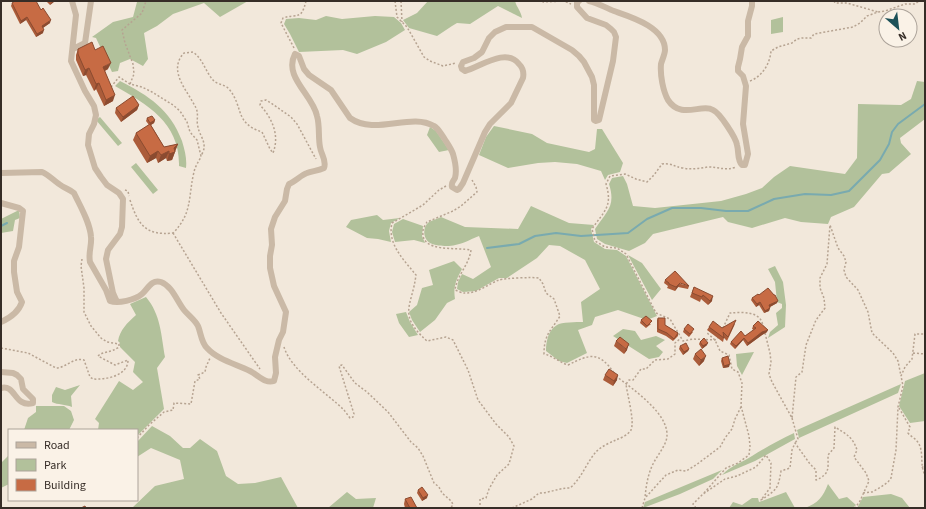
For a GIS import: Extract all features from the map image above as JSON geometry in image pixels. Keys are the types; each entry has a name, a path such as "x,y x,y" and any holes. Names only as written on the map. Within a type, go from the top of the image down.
{"street":[{"path":"72,1 76,15 71,60 85,91 94,106 96,114 94,124 89,134 88,145 96,168 101,177 107,185 120,193 123,199 122,227 120,234 108,250 106,259 113,293 117,302"},
{"path":"72,49 85,43 91,1"},
{"path":"589,1 636,18 658,33 664,44 665,50 661,72 668,100 679,109 712,108 716,111 737,142 739,162 742,165 745,165 748,154 743,124 746,86 738,71 738,67 742,47 748,36 748,21 752,1"},
{"path":"1,174 13,172 42,172 58,184 70,189 74,193 89,225 91,237 90,262 106,290 110,301 117,302 138,296 156,281 162,282 172,292 198,326 200,336 206,348 266,381 274,381 276,377 275,357 286,319 286,312 274,286 270,268 272,245 271,229 275,217 285,201 289,184 297,181 307,173 324,168 325,161 319,145 318,116 312,103 297,81 292,62 295,54 299,56 304,69 309,75 331,90 350,118 354,121 385,126 420,121 435,127 453,153 456,169 452,187 454,189 459,189 468,173 485,132 490,124 511,103 524,74 518,62 505,57 491,60 465,71 462,69 461,66 463,62 474,58 482,52 489,38 495,32 506,27 532,27 572,50 584,62 592,77 594,85 594,120 599,120 613,61 616,37 614,32 606,25 587,18 578,4"},
{"path":"1,202 19,208 23,211 19,247 14,261 17,292 22,302 21,306 14,314 1,322"},
{"path":"1,372 13,373 17,375 21,380 23,389 33,399 33,403 23,403 18,400 9,388 1,388"}],"path":[{"path":"130,84 134,74 133,64 122,30 142,13 146,1"},
{"path":"295,54 293,45 281,23 283,18 297,16 302,13 306,1"},
{"path":"395,1 397,17 402,22 424,57 443,66 456,63 461,66"},
{"path":"401,1 402,22"},
{"path":"543,1 564,1 578,4"},
{"path":"834,1 835,3 847,3 878,12"},
{"path":"894,8 905,4 915,4 919,1"},
{"path":"744,80 751,81 761,75 766,68 771,50 802,38 811,38 814,34 853,26 860,23 867,16 878,12"},
{"path":"113,189 128,191 137,220 144,228 166,234 173,233 181,225 187,211 194,170 204,148 197,126 197,110 179,78 177,66 179,59 184,53 192,52 202,61 207,72 216,83 229,89 246,123 251,128 262,132 273,153 276,140 273,123 270,116 260,105 260,101 266,100 271,102 291,117 297,124 311,151 324,168"},
{"path":"107,88 113,86 119,77 130,84 142,87 152,92 173,105 180,111 187,122 190,132 196,140 201,156"},
{"path":"720,336 715,340 693,339 683,341 670,319 656,313 626,254 617,248 605,247 595,241 592,229 609,203 610,196 606,184 610,176 625,174 647,182 662,164 671,163 682,168 692,169 710,167 720,169 737,166 739,162"},
{"path":"468,173 476,186 476,192 457,208 427,222 423,231 425,239 430,246 440,248 464,248 471,250 470,256 456,282 455,290 464,293 477,291 501,279 516,279 531,276 540,278 546,293 554,299 560,316 548,332 544,344 544,354 552,356 560,363 568,365 588,356 598,358 609,366 616,376 652,405 665,428 666,439 653,464 646,483 645,498 642,508"},
{"path":"452,184 439,190 424,205 392,223 390,231 393,243 402,259 416,275 408,311 411,321 427,341 446,337 453,340 468,370 478,400 496,424 509,437 514,446 509,464 497,475 486,498 480,499 480,508"},
{"path":"792,418 796,377 802,372 806,345 816,320 825,308 824,298 820,288 820,278 827,264 830,225 838,248 844,256 846,262 844,270 846,277 858,290 868,312 872,333 893,353 898,361 903,386 898,407 896,450 891,478 888,482 872,492 863,493"},
{"path":"173,233 221,313 259,368 266,381"},
{"path":"1,348 28,353 56,368 60,368 75,360 82,359 84,360 90,377 93,380 104,380 125,369 128,360 115,365 98,356 100,354 114,351 119,347 119,344 107,342 101,338 91,326 84,312 84,288 81,266 83,254 90,246"},
{"path":"702,494 725,479 737,476 756,467 766,456 771,463 770,488 761,500 776,490 780,482 781,471 790,468 792,450 798,439 792,418 769,374 770,353 763,321 758,316 740,312 730,313 722,330"},
{"path":"696,508 693,504 726,468 738,463 749,455 750,446 749,436 741,406 742,383 738,372 732,369 729,355 720,351 715,340 706,332"},
{"path":"901,376 905,367 912,359 915,334 925,334"},
{"path":"626,384 629,380 634,380 641,369 646,369 655,360 668,359 675,354 675,343 681,338"},
{"path":"283,344 286,355 298,369 344,410 350,418 353,417 354,414 339,366 342,365 355,383 368,392 388,412 411,442 418,448 423,456 434,483 453,504 451,508"},
{"path":"138,437 164,412 173,410 174,403 191,404 195,381 200,379 198,375 205,372 213,353"},
{"path":"913,353 925,354"},
{"path":"512,508 532,499 539,493 560,488 570,488 580,477 587,462 596,451 609,442 631,431 632,424 626,384"},
{"path":"645,498 666,475 678,470 686,471 720,447 724,438 732,429 741,406"},
{"path":"898,407 910,427 908,433 911,438 916,440 920,447 922,455 922,468 925,475"},
{"path":"795,443 816,470 816,480 824,476 828,470 828,455 834,448 835,427 854,441 857,450 854,457 866,473 869,481 860,501 855,508"},
{"path":"922,468 925,464"}],"green space":[{"path":"248,1 220,17 204,3 173,14 157,26 144,33 148,59 143,66 130,59 120,63 118,71 112,72 96,38 92,37 113,22 133,17 137,2"},
{"path":"428,1 515,1 522,18 498,6 470,24 457,23 437,36 409,28 403,20 417,13"},
{"path":"326,16 342,19 375,16 394,17 401,23 405,30 386,42 357,54 343,50 299,52 284,24 286,19 299,18 316,20"},
{"path":"783,17 783,32 771,34 771,20"},
{"path":"120,81 149,98 165,112 177,130 182,141 186,155 186,168 179,166 178,151 174,138 168,127 150,108 115,86"},
{"path":"917,81 925,82 925,119 900,138 901,143 911,154 889,173 882,174 854,207 831,217 828,224 801,222 785,218 752,228 728,222 723,217 653,234 645,243 629,251 605,244 597,239 595,229 607,213 611,203 609,184 612,178 623,176 627,184 633,206 655,208 721,201 746,194 762,188 774,177 790,166 845,174 857,158 858,104 901,105 911,99"},
{"path":"100,117 122,143 118,146 96,120"},
{"path":"494,126 532,134 547,143 589,152 595,149 597,129 602,129 623,163 620,172 608,175 605,180 601,171 577,164 555,162 508,168 479,155 486,137"},
{"path":"430,127 436,131 449,150 439,152 427,135"},
{"path":"136,163 158,190 153,194 131,167"},
{"path":"531,206 569,223 594,225 591,229 594,242 605,249 617,250 626,256 657,316 647,320 618,310 595,317 592,325 578,330 587,353 567,363 559,361 546,351 546,344 551,330 557,325 583,322 581,302 600,289 585,260 560,246 549,245 537,258 507,278 499,278 476,291 463,292 457,289 458,282 462,274 473,279 491,267 479,236 453,245 435,245 426,239 424,230 427,224 430,221 441,217 465,227 518,229"},
{"path":"19,210 20,218 15,220 13,231 1,233 1,219"},
{"path":"377,215 383,220 400,218 391,223 389,231 391,242 367,238 346,227 351,220"},
{"path":"403,219 423,226 422,236 425,243 414,240 395,242 392,232 394,224"},
{"path":"628,255 642,263 661,289 652,300"},
{"path":"454,261 462,269 454,291 455,299 447,303 435,320 420,332 412,320 409,312 417,305 422,288 433,285 429,270"},
{"path":"775,266 783,282 786,305 785,327 768,338 770,332 778,325 776,313 782,308 782,304 777,302 775,282 768,269"},
{"path":"146,297 151,304 158,318 165,357 157,368 164,409 138,435 138,429 98,429 99,423 95,419 119,381 133,390 143,382 133,372 135,362 120,347 120,343 118,341 120,333 124,327 136,315 130,304"},
{"path":"406,312 418,335 409,337 399,323 396,314"},
{"path":"623,329 635,331 641,340 656,336 665,340 656,346 663,352 659,357 649,359 613,336"},
{"path":"754,352 742,375 737,366 736,354"},
{"path":"925,373 925,421 910,423 899,406 905,381"},
{"path":"901,384 898,393 799,438 797,430"},
{"path":"80,385 71,396 72,407 52,402 52,395 56,387 65,390"},
{"path":"36,406 64,406 71,411 74,420 70,429 24,429 28,418 36,412"},
{"path":"152,426 170,436 183,448 190,448 200,439 217,451 226,476 238,484 255,483 281,477 298,508 132,508 155,486 184,479 180,460 151,448 138,456 138,441"},
{"path":"794,433 795,439 755,461 722,475 732,467"},
{"path":"8,456 8,484 1,488 1,463"},
{"path":"722,470 713,479 680,494 643,508 645,502"},
{"path":"828,484 839,499 847,497 856,505 853,508 805,508 820,499"},
{"path":"347,492 356,499 376,498 373,508 328,508"},
{"path":"786,492 795,508 729,508 733,502 742,505 752,498 758,498 759,502"},
{"path":"891,494 902,498 910,508 857,508 863,497"}],"building":[{"path":"15,1 36,1 41,10 43,8 51,20 42,26 44,30 37,34 27,17 21,21 12,3"},
{"path":"92,42 95,50 103,46 111,63 103,67 115,95 106,100 99,83 96,84 89,68 85,70 78,54 78,49"},
{"path":"133,96 139,105 123,117 116,108"},
{"path":"152,116 155,120 150,123 147,118"},
{"path":"150,124 164,147 178,144 174,148 175,152 169,154 169,151 161,155 158,151 150,156 136,133"},
{"path":"675,271 689,286 680,283 676,287 669,284 665,280"},
{"path":"694,287 713,296 710,301 703,295 702,297 692,293"},
{"path":"768,288 775,295 778,301 769,305 770,308 765,311 760,302 757,304 752,298"},
{"path":"646,316 652,321 647,326 641,320"},
{"path":"658,318 665,318 665,325 678,333 674,339 667,333 658,329"},
{"path":"736,320 728,337 723,332 724,338 709,327 713,321 722,328"},
{"path":"758,321 768,330 762,332 748,343 744,338 736,346 731,342 741,331 745,336 756,328 753,326"},
{"path":"688,324 694,329 690,334 684,329"},
{"path":"620,337 629,344 626,349 616,341"},
{"path":"704,338 708,343 703,346 700,342"},
{"path":"686,343 689,349 684,352 680,346"},
{"path":"701,349 706,356 701,360 695,354"},
{"path":"728,356 730,364 724,366 722,358"},
{"path":"609,369 618,375 614,381 605,375"},
{"path":"422,487 428,495 423,498 418,490"},
{"path":"411,497 417,508 410,508 405,499"}],"waterway":[{"path":"487,248 519,244 535,236 556,233 581,236 628,233 647,219 672,208 748,211 774,199 805,194 831,195 849,191 880,160 889,144 892,132 898,124 925,104"},
{"path":"1,226 7,223"}]}
